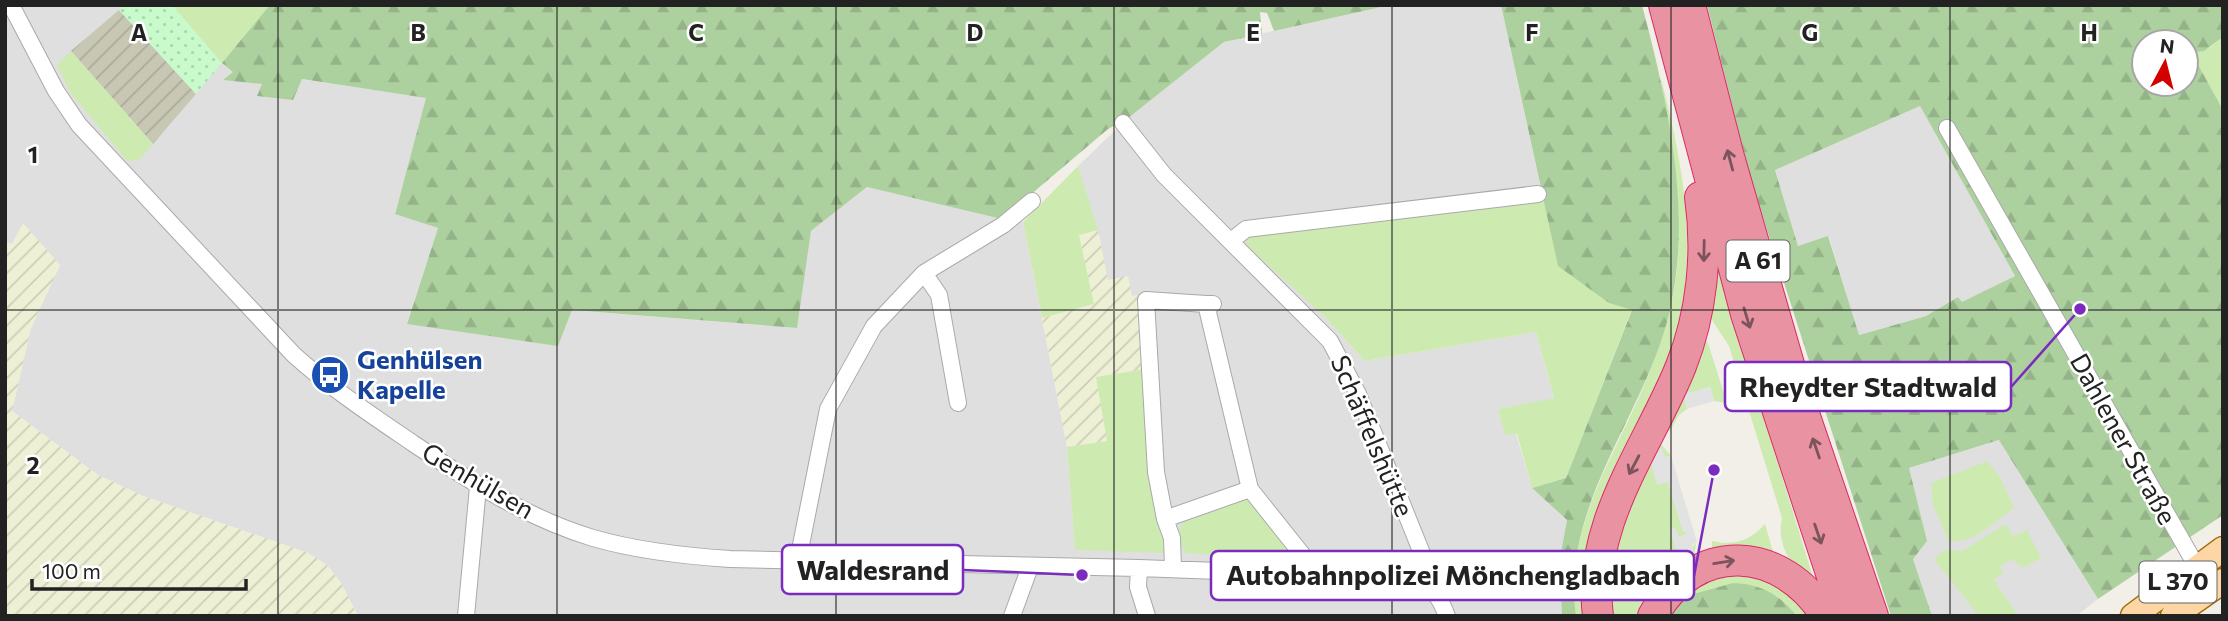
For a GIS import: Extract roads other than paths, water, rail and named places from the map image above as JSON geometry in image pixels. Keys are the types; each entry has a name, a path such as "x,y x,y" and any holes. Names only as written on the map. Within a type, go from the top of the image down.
{"highway":[{"name":"A 61","path":"1664,5 1746,314 1845,616"},
{"name":"A 61","path":"1690,5 1795,387 1873,616"},
{"path":"1598,616 1598,568 1612,514 1682,365 1701,288 1704,255 1703,213 1678,62"},
{"path":"1653,616 1668,593 1687,576 1714,563 1738,560 1767,564 1787,573 1809,591 1826,616"}],"main road":[{"name":"L 370","path":"2133,616 2223,549"},
{"name":"L 370","path":"2173,616 2223,581"}],"street":[{"name":"Genhülsen","path":"10,5 56,91 79,125 294,355 337,391 478,487 556,525 634,548 718,558 1030,568 1173,568 1317,573 1408,578 1427,584"},
{"name":"Schäffelshütte","path":"1123,123 1164,175 1330,341 1345,367 1423,556 1430,578 1427,584"},
{"name":"Dahlener Straße","path":"1947,128 2197,567"},
{"path":"1231,241 1245,229 1538,194"},
{"path":"798,560 828,409 874,326 924,273 1003,225 1032,201"},
{"path":"924,273 939,295 958,403"},
{"path":"1173,568 1172,538 1165,519 1156,472 1146,300 1209,304 1250,489 1317,573"},
{"path":"466,616 478,487"},
{"path":"1165,519 1250,489"},
{"path":"1012,616 1030,568"},
{"path":"1139,568 1138,587 1147,616"},
{"path":"1427,584 1439,597 1447,616"}],"place":[{"name":"Rheydter Stadtwald","path":"2080,309"},
{"name":"Genhülsen Kapelle","path":"330,375"},
{"name":"Autobahnpolizei Mönchengladbach","path":"1714,470"},
{"name":"Waldesrand","path":"1082,575"}]}
